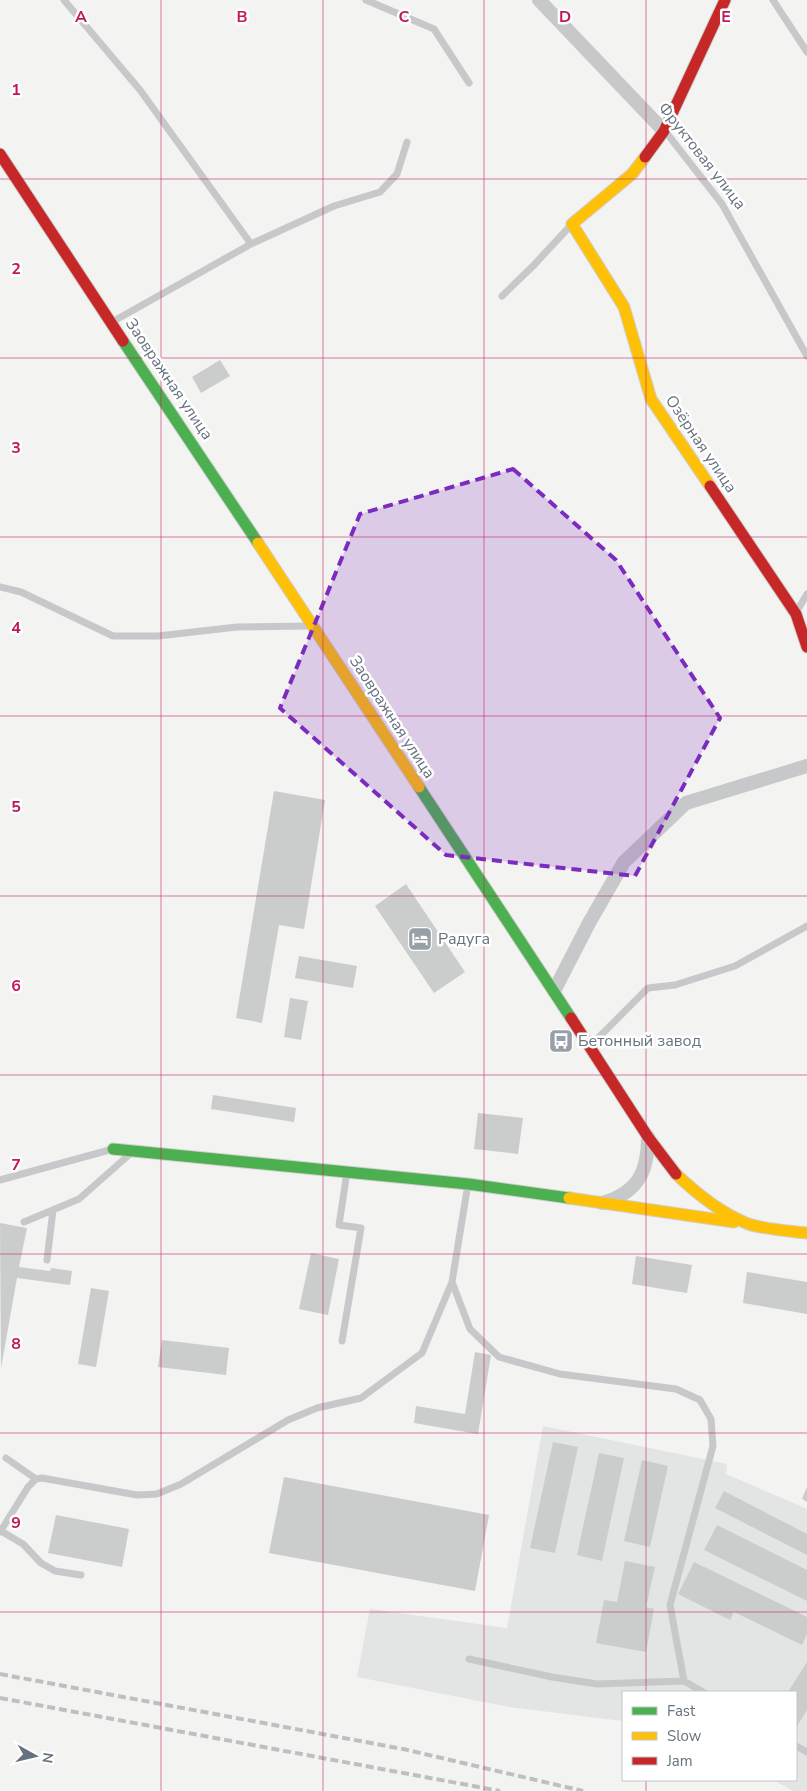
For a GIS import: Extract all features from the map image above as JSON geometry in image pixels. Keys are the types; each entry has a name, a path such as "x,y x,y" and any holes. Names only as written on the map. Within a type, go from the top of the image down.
{"street":[{"name":"Фруктовая улица","path":"539,0 664,131"},
{"path":"572,224 632,174 664,131 725,0"},
{"name":"Заовражная улица","path":"0,154 554,991 648,1138 672,1170 695,1192 719,1210 747,1224 807,1233"},
{"name":"Озёрная улица","path":"572,224 624,307 651,399 796,614 807,647"},
{"path":"554,991 589,923 624,862 686,803 807,766"},
{"path":"601,1203 616,1199 631,1189 642,1174 648,1156 648,1138"},
{"path":"113,1149 468,1184 747,1224"}],"lane":[{"path":"64,0 140,90 251,244"},
{"path":"366,0 434,29 469,83"},
{"path":"773,0 807,52"},
{"name":"Фруктовая улица","path":"664,131 722,204 807,356"},
{"path":"112,322 251,244 334,206 380,192 397,174 407,142"},
{"path":"502,296 572,224"},
{"path":"0,586 21,592 113,636 158,636 237,627 313,626"},
{"path":"796,614 807,594"},
{"path":"590,1046 648,988 674,984 735,966 807,926"},
{"path":"0,1180 113,1149"},
{"path":"24,1222 79,1200 134,1151"},
{"path":"342,1341 361,1228 339,1225 347,1172"},
{"path":"81,1575 55,1571 41,1563 23,1544 0,1532 28,1487 36,1479 42,1478 137,1495 157,1494 181,1484 288,1420 317,1408 361,1398 422,1353 452,1282 468,1184"},
{"path":"47,1260 53,1210"},
{"path":"452,1282 470,1329 499,1357 560,1374 676,1389 700,1400 711,1419 713,1446 670,1605 684,1681"},
{"path":"6,1458 36,1479"},
{"path":"469,1659 552,1677 596,1684 684,1681 700,1691"}],"highlighted area":[{"path":"513,469 616,560 720,718 635,876 446,855 280,708 360,514"}],"shaded area":[{"path":"543,1426 727,1464 726,1474 807,1509 807,1791 793,1791 775,1781 797,1781 797,1691 622,1691 622,1721 509,1707 357,1677 370,1609 507,1628"}],"building":[{"path":"220,360 230,376 201,393 192,377"},
{"path":"274,791 325,800 304,929 279,925 262,1023 236,1018"},
{"name":"Радуга","path":"406,884 465,972 434,993 375,906"},
{"path":"299,956 357,966 353,988 295,978"},
{"path":"290,998 308,1001 301,1040 284,1037"},
{"path":"213,1095 296,1108 294,1122 211,1109"},
{"path":"478,1113 523,1118 518,1154 474,1149"},
{"path":"0,1223 27,1228 19,1267 50,1271 51,1268 72,1271 70,1285 17,1278 1,1368"},
{"path":"311,1253 339,1259 328,1315 299,1309"},
{"path":"636,1256 692,1265 687,1293 632,1284"},
{"path":"747,1272 807,1282 807,1314 743,1303"},
{"path":"91,1288 109,1291 96,1367 78,1364"},
{"path":"162,1340 229,1348 226,1375 158,1367"},
{"path":"475,1352 491,1355 478,1434 414,1423 416,1406 465,1414"},
{"path":"553,1442 578,1447 555,1553 530,1548"},
{"path":"599,1453 624,1458 602,1561 577,1555"},
{"path":"642,1460 668,1466 650,1547 624,1541"},
{"path":"284,1477 489,1515 475,1591 269,1553"},
{"path":"807,1487 807,1502 802,1499"},
{"path":"724,1491 807,1534 807,1555 715,1508"},
{"path":"56,1515 129,1529 122,1567 48,1553"},
{"path":"717,1525 807,1570 807,1601 704,1550"},
{"path":"625,1561 655,1567 646,1607 654,1609 646,1652 596,1643 604,1600 617,1602"},
{"path":"694,1562 807,1617 807,1634 802,1645 734,1612 730,1620 678,1594"},
{"path":"807,1662 807,1710 797,1726 797,1691 789,1691"}],"railway":[{"path":"0,1674 403,1749 583,1791"},
{"path":"0,1698 500,1791"}],"traffic: fast":[{"path":"123,341 258,543"},
{"path":"419,787 571,1018"},
{"path":"113,1149 468,1184 569,1198"}],"traffic: slow":[{"path":"645,157 632,174 572,224 624,307 651,399 710,486"},
{"path":"258,543 419,787"},
{"path":"676,1174 709,1202 736,1219 759,1227 807,1233"},
{"path":"569,1198 734,1222"}],"traffic: jam":[{"path":"645,157 664,131 725,0"},
{"path":"0,154 123,341"},
{"path":"710,486 796,614 807,647"},
{"path":"571,1018 648,1137 676,1174"}],"place":[{"name":"Радуга","path":"420,939"},
{"name":"Бетонный завод","path":"561,1041"}]}
